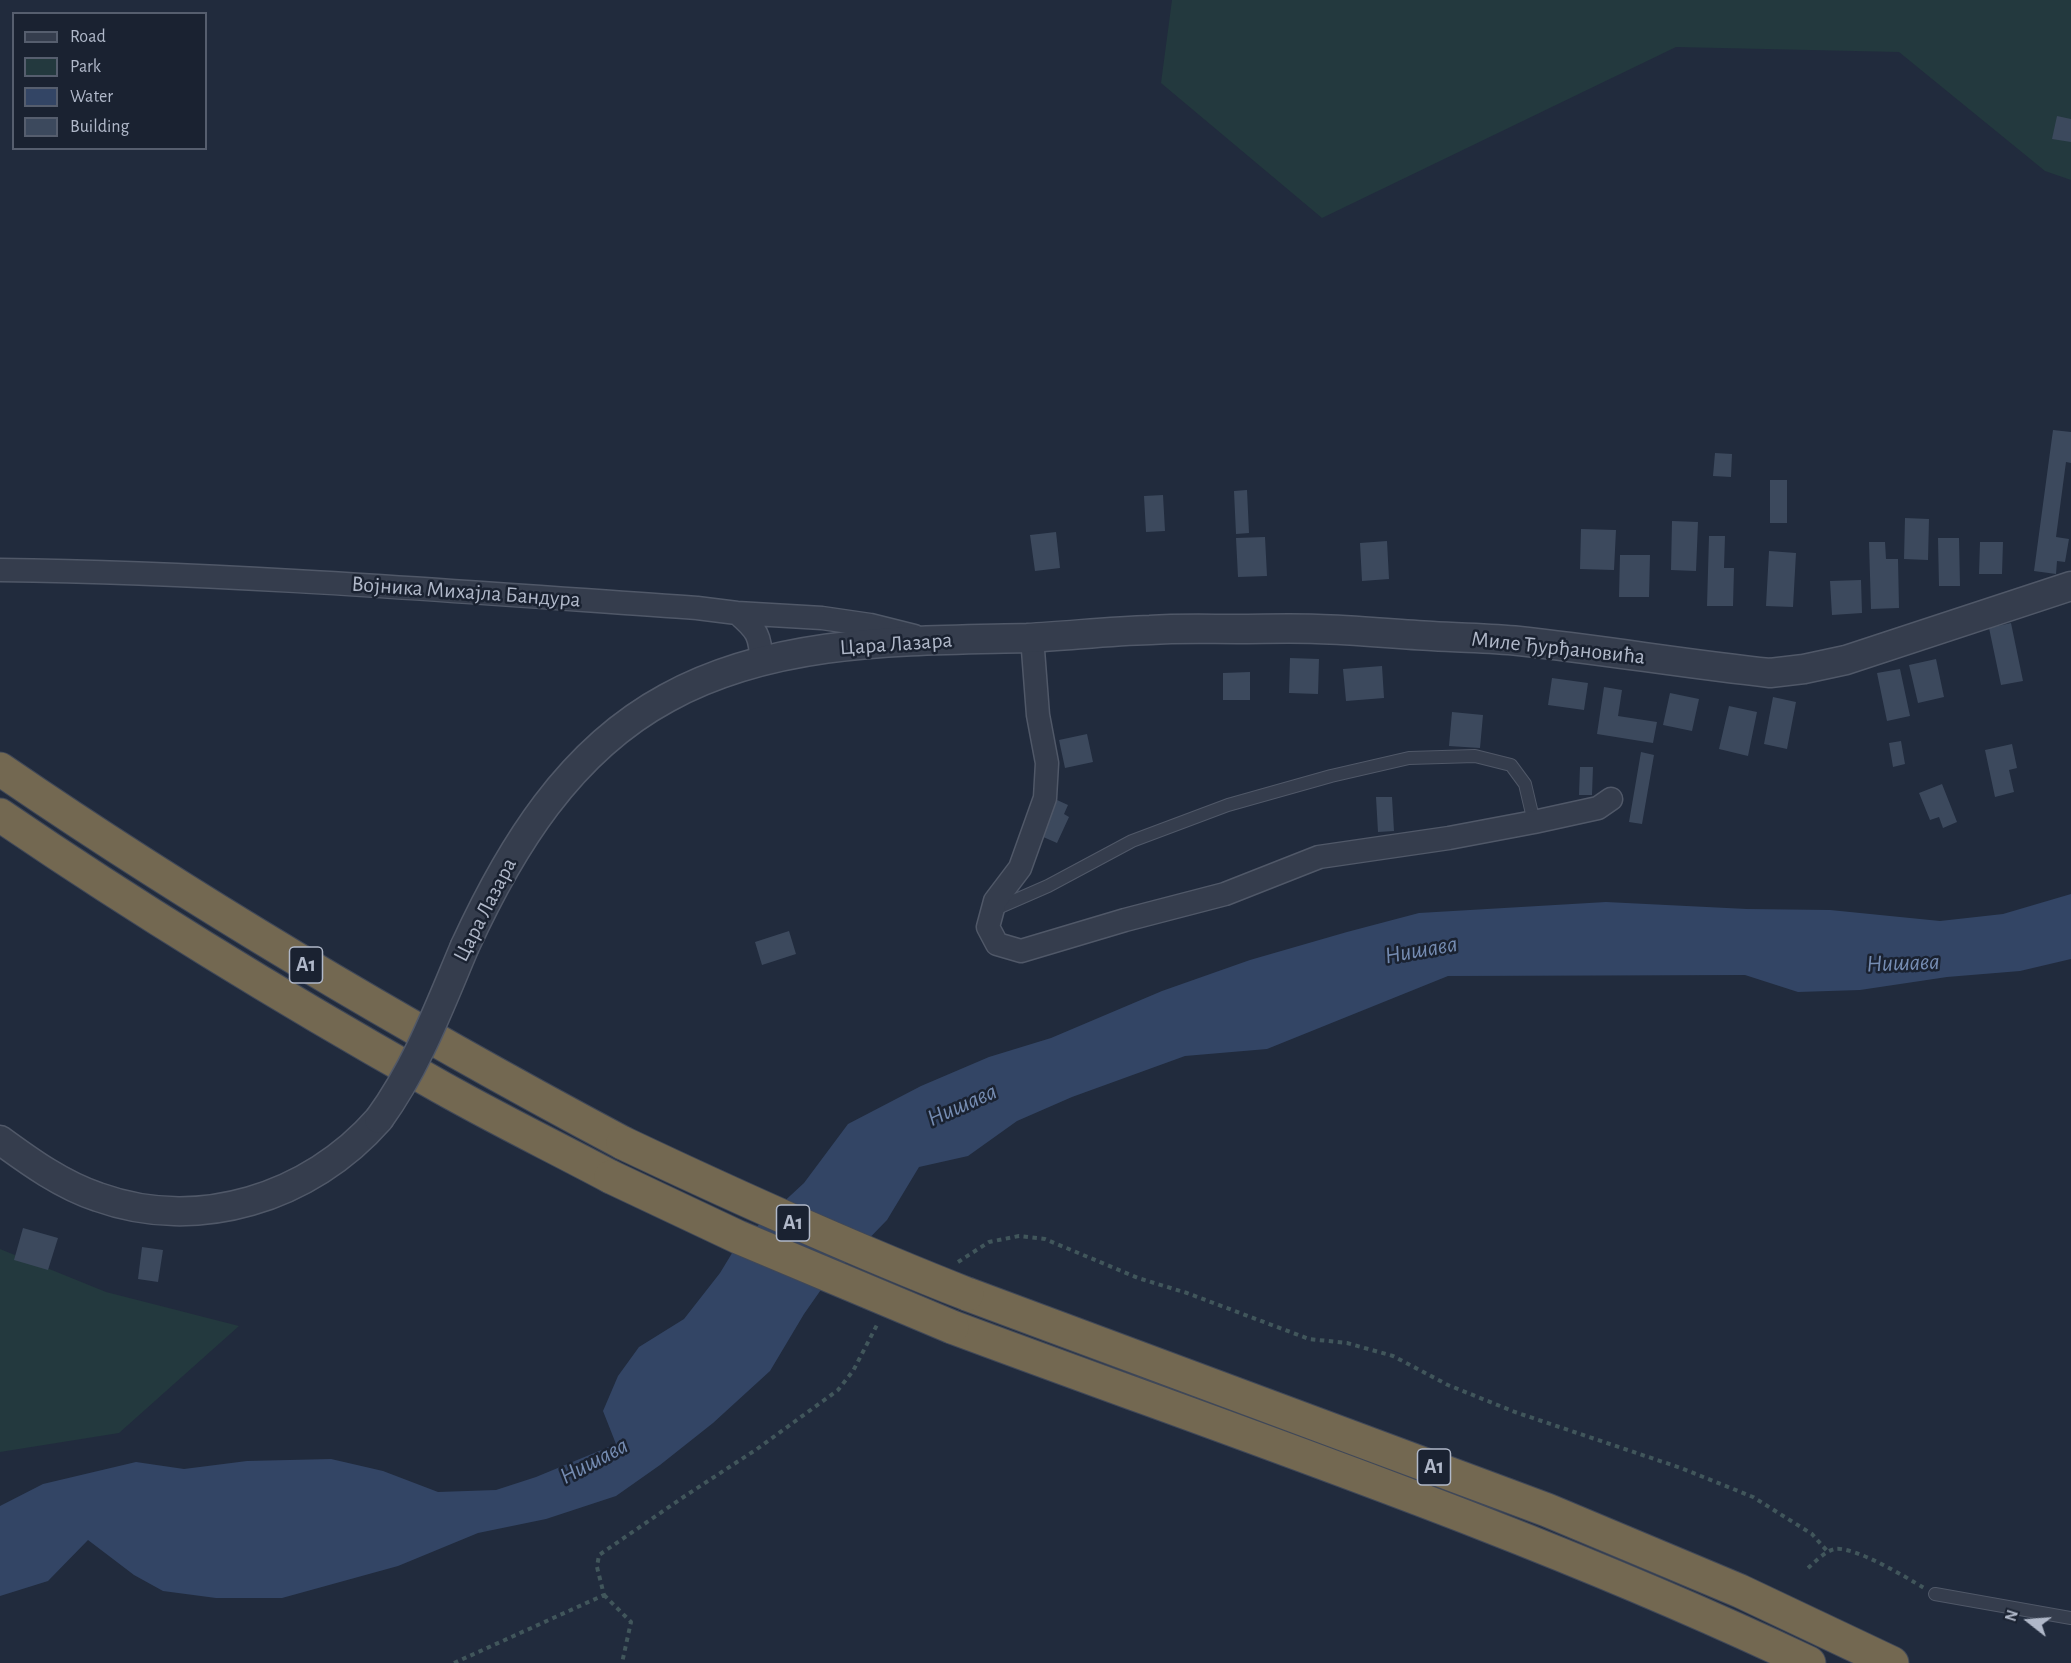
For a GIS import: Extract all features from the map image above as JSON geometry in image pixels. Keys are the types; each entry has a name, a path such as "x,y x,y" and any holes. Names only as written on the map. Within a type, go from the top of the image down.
{"highway":[{"name":"A1","path":"0,769 93,832 251,932 431,1039 623,1143 736,1197 830,1239 967,1294 1547,1510 1740,1591 1892,1663"},
{"name":"A1","path":"0,815 140,909 430,1081 611,1177 758,1246 952,1327 1489,1525 1641,1587 1809,1663"}],"street":[{"name":"Војника Михајла Бандура","path":"0,570 120,572 373,586 696,608 737,614 822,618 870,625 930,640"},
{"name":"Миле Ђурђановића","path":"1032,637 1151,629 1313,628 1517,641 1770,673 1846,660 2071,586"},
{"path":"737,614 755,628 760,644 761,662"},
{"path":"1032,637 1038,715 1047,763 1045,798 1020,868 995,901 988,927 997,944 1021,951 1125,920 1225,894 1319,857 1449,838 1534,822 1598,808 1611,800"},
{"name":"Цара Лазара","path":"0,1140 37,1167 96,1197 150,1210 199,1211 232,1207 257,1200 308,1178 348,1150 379,1119 398,1091 422,1047 491,892 530,827 563,784 614,733 667,698 698,683 761,662 794,654 844,647 930,640 1032,637"}],"lane":[{"path":"992,911 1048,886 1132,841 1228,805 1331,776 1409,759 1475,756 1511,765 1525,784 1534,822"},
{"path":"1935,1594 2071,1618"}],"path":[{"path":"1808,1568 1828,1552 1836,1549 1845,1550 1896,1571 1935,1594"},
{"path":"604,1595 631,1622 622,1663"}],"green space":[{"path":"1172,0 2071,0 2071,180 2045,171 1899,52 1676,47 1322,218 1161,83"},
{"path":"0,1249 106,1292 239,1326 119,1433 0,1452"}],"water":[{"name":"Нишава","path":"2071,894 2071,959 2020,971 1947,977 1860,990 1798,992 1745,975 1448,976 1267,1049 1185,1056 1072,1097 1017,1121 968,1156 919,1167 887,1220 825,1284 770,1371 713,1423 616,1496 546,1519 478,1533 398,1566 282,1598 216,1598 163,1591 134,1575 88,1540 48,1581 0,1596 0,1506 43,1484 136,1462 184,1469 247,1461 331,1459 383,1471 438,1492 496,1490 536,1477 616,1444 603,1411 618,1376 639,1347 684,1319 720,1273 737,1245 804,1183 848,1124 921,1086 989,1057 1051,1038 1162,991 1250,960 1419,913 1606,902 1747,909 1830,910 1940,921 2003,914"}],"building":[{"path":"2057,116 2071,119 2071,142 2052,139"},
{"path":"2053,430 2071,432 2071,463 2066,462 2056,537 2069,539 2065,562 2057,561 2056,574 2034,571"},
{"path":"1715,453 1732,454 1731,477 1713,476"},
{"path":"1770,480 1787,480 1787,523 1770,523"},
{"path":"1247,490 1249,533 1236,534 1234,491"},
{"path":"1163,495 1165,531 1146,532 1144,496"},
{"path":"1905,518 1929,519 1928,560 1904,559"},
{"path":"1672,521 1698,522 1696,571 1671,570"},
{"path":"1581,529 1616,530 1614,570 1580,569"},
{"path":"1056,532 1060,568 1035,571 1030,535"},
{"path":"1709,536 1725,536 1724,568 1734,568 1733,606 1707,606"},
{"path":"1265,537 1267,576 1238,577 1236,538"},
{"path":"1938,538 1959,538 1960,586 1939,586"},
{"path":"1387,541 1389,579 1362,581 1360,543"},
{"path":"1869,542 1885,542 1886,559 1898,559 1899,608 1871,609"},
{"path":"1980,542 2003,542 2002,574 1979,574"},
{"path":"1769,551 1796,553 1793,607 1766,606"},
{"path":"1620,555 1650,555 1649,597 1619,597"},
{"path":"1861,580 1862,613 1832,615 1830,581"},
{"path":"2011,623 2023,681 2001,685 1989,628"},
{"path":"1290,658 1319,659 1318,694 1289,693"},
{"path":"1936,659 1944,697 1918,703 1909,665"},
{"path":"1382,666 1384,698 1346,701 1343,669"},
{"path":"1900,669 1910,716 1887,721 1877,673"},
{"path":"1250,672 1250,700 1223,700 1223,673"},
{"path":"1552,678 1588,683 1584,710 1548,705"},
{"path":"1604,687 1622,690 1618,716 1657,722 1653,743 1597,734"},
{"path":"1670,693 1699,699 1692,731 1663,725"},
{"path":"1773,697 1796,702 1787,749 1764,744"},
{"path":"1729,706 1757,712 1748,756 1719,749"},
{"path":"1452,712 1483,715 1480,748 1449,746"},
{"path":"1087,734 1093,762 1065,768 1059,740"},
{"path":"1901,741 1905,764 1893,767 1889,743"},
{"path":"2012,744 2017,768 2009,770 2014,792 1995,797 1985,750"},
{"path":"1641,752 1654,755 1642,824 1629,822"},
{"path":"1580,767 1593,767 1592,795 1579,795"},
{"path":"1942,784 1957,822 1943,828 1939,817 1930,820 1919,793"},
{"path":"1376,797 1392,797 1394,831 1378,832"},
{"path":"1057,800 1068,805 1064,814 1069,817 1057,843 1041,836"},
{"path":"789,931 796,954 762,965 755,942"},
{"path":"23,1228 58,1238 48,1270 14,1260"},
{"path":"142,1247 163,1250 158,1282 138,1279"}]}
